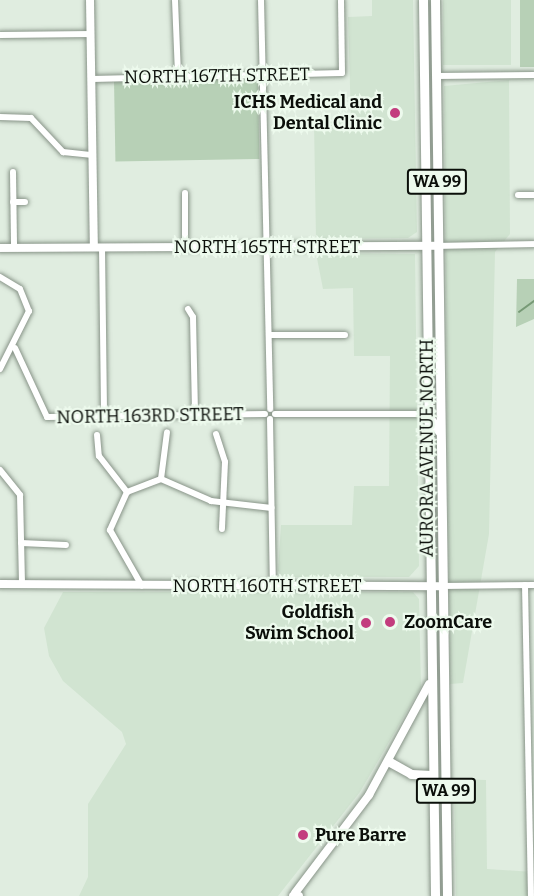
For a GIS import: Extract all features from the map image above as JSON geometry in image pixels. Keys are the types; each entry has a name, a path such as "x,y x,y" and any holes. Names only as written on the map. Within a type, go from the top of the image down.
{"main road":[{"name":"AURORA AVENUE NORTH","path":"423,0 429,684 435,896"},
{"name":"AURORA AVENUE NORTH","path":"435,0 447,896"},
{"path":"425,62 436,76"},
{"path":"425,83 436,97"},
{"path":"427,387 439,402"},
{"path":"427,414 439,431"},
{"path":"388,761 411,774 432,775"}],"street":[{"path":"90,0 93,155 104,415"},
{"path":"175,0 178,76"},
{"path":"261,0 273,586"},
{"name":"NORTH 167TH STREET","path":"92,79 342,73 341,0"},
{"path":"0,35 91,34"},
{"path":"436,76 534,75"},
{"path":"0,117 31,118 63,152 93,155"},
{"path":"13,172 14,247"},
{"path":"185,193 185,247"},
{"path":"518,195 534,195"},
{"path":"13,202 25,202"},
{"name":"NORTH 165TH STREET","path":"0,248 534,244"},
{"path":"0,277 28,300 27,324 15,348 0,369"},
{"path":"188,309 193,317 195,414"},
{"path":"269,335 345,335"},
{"name":"NORTH 163RD STREET","path":"15,348 40,409 47,417 195,414 427,414"},
{"path":"161,479 167,432"},
{"path":"216,434 225,462 221,503 222,529"},
{"path":"97,435 99,456 127,492"},
{"path":"0,470 20,495 22,584"},
{"path":"142,586 110,530 127,492 161,479 221,503 272,508"},
{"path":"21,543 66,545"},
{"name":"NORTH 160TH STREET","path":"0,584 534,585"},
{"path":"525,585 531,754 531,896"},
{"path":"296,895 369,795 429,684"}],"shaded area":[{"path":"372,0 413,0 417,232 408,238 316,239 314,123 351,121 348,17 372,16"},
{"path":"443,0 511,0 511,65 443,65"},
{"path":"520,0 534,0 534,67 520,67"},
{"path":"258,79 259,159 115,162 114,82"},
{"path":"509,80 510,234 495,252 489,534 463,683 450,684 444,86"},
{"path":"316,253 415,254 419,566 409,577 282,577 278,571 281,525 352,525 354,486 389,486 390,356 354,356 353,288 323,289"},
{"path":"517,279 534,279 534,319 516,327"},
{"path":"63,592 413,592 419,599 421,687 360,792 278,896 79,896 88,877 88,804 126,744 122,732 63,681 49,656 44,628"},
{"path":"454,779 486,780 487,869 533,872 534,896 456,896"}],"waterway":[{"path":"519,312 534,301"}],"place":[{"name":"ICHS Medical and Dental Clinic","path":"395,113"},
{"name":"ZoomCare","path":"390,622"},
{"name":"Goldfish Swim School","path":"366,623"},
{"name":"Pure Barre","path":"303,835"}]}
